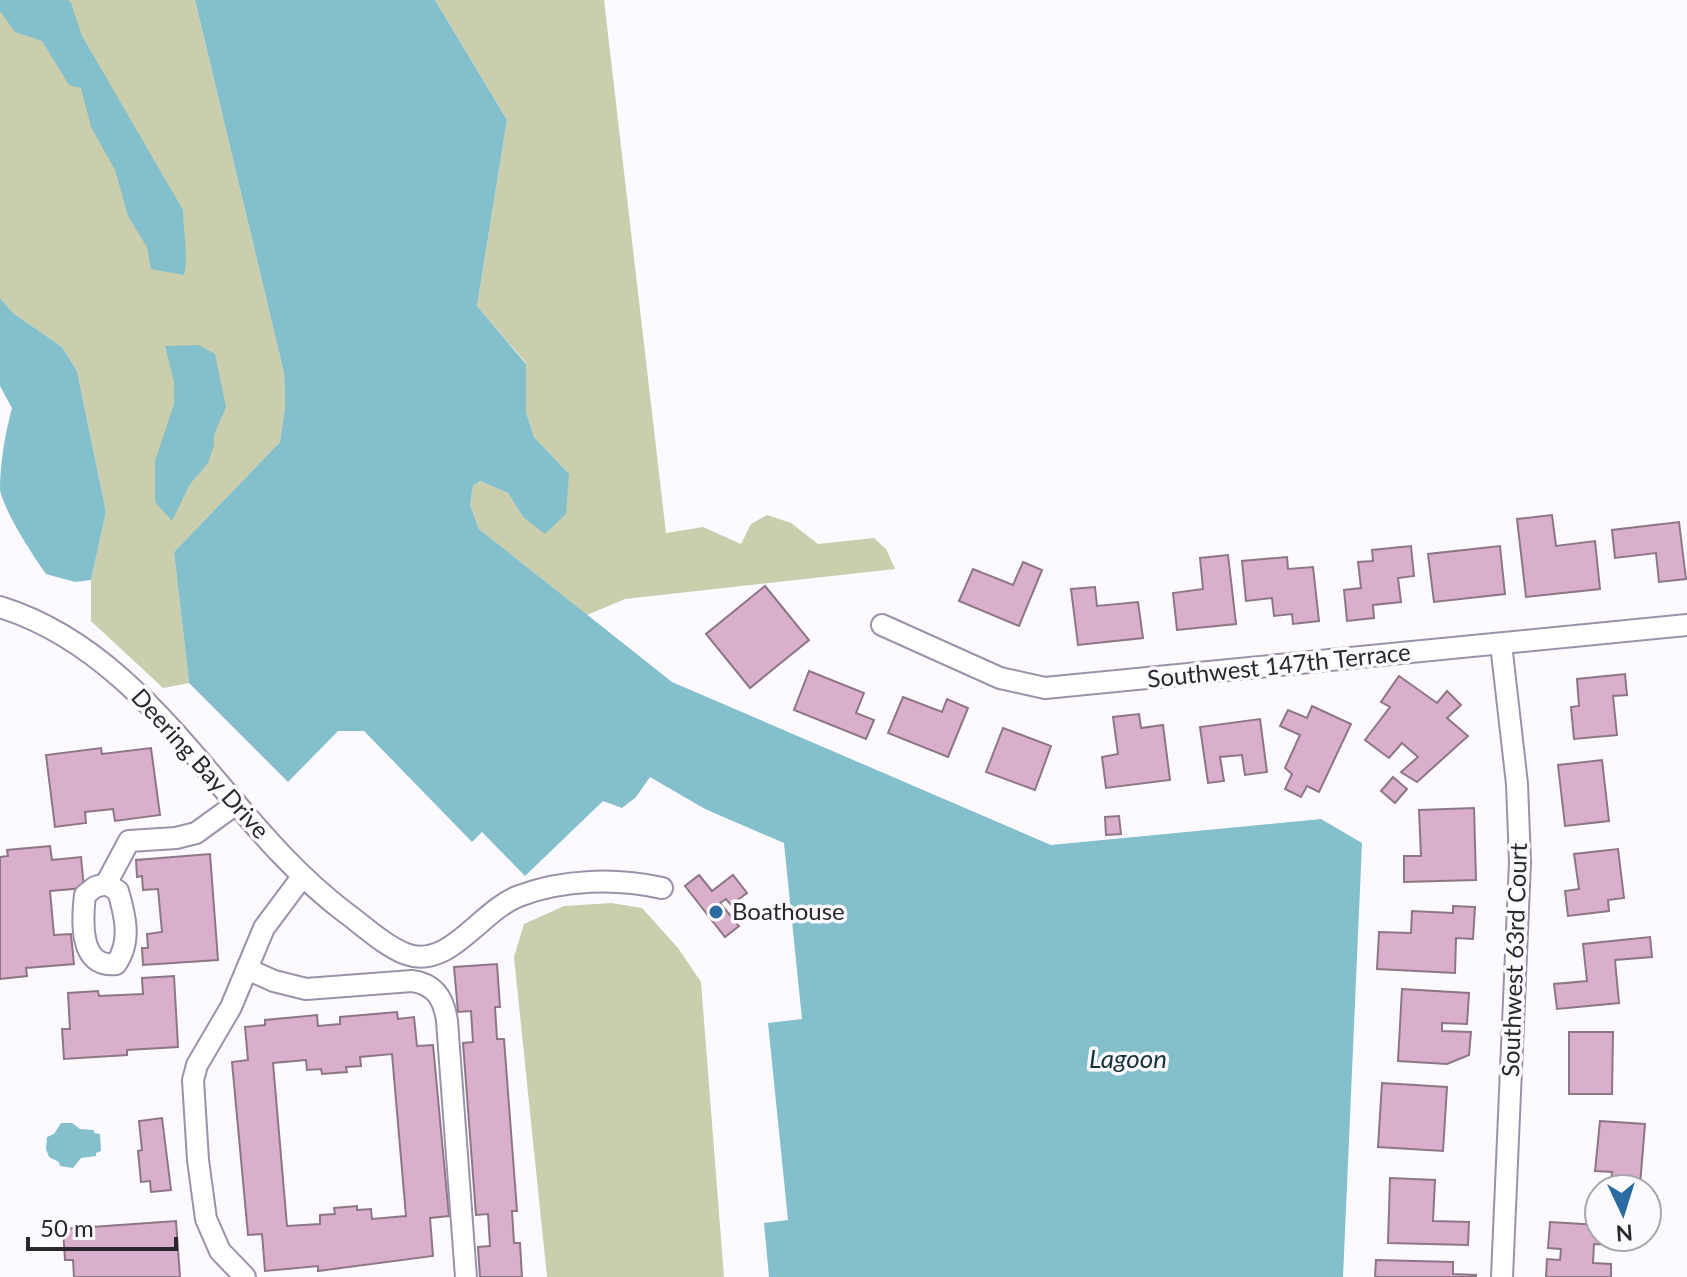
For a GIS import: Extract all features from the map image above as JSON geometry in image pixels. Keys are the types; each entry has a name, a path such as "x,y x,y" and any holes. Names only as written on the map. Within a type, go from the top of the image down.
{"street":[{"name":"Deering Bay Drive","path":"0,607 52,630 106,663 186,746 302,877 403,953 424,958 447,950 485,916 519,896 561,886 609,880 662,888"},
{"name":"Southwest 147th Terrace","path":"882,625 1000,678 1045,688 1687,625"},
{"name":"Southwest 63rd Court","path":"1501,644 1517,784 1520,862 1502,1277"},
{"path":"106,884 129,841 176,838 196,833 236,804"},
{"path":"245,1277 220,1251 201,1198 193,1094 197,1065 231,1007 264,928 302,877"},
{"path":"247,969 274,981 306,989 412,981 424,983 440,996 447,1021 466,1277"}],"green space":[{"path":"0,0 195,0 284,373 285,407 280,442 174,552 189,683 163,688 91,621 91,580 106,512 77,371 62,347 13,313 0,298"},
{"path":"435,0 604,0 666,533 703,527 741,544 751,524 767,515 791,523 818,544 874,538 886,549 895,569 625,599 587,615 479,529 470,505 473,486 480,481 508,493 523,517 569,474 534,437 526,412 526,363 477,306 507,120"},
{"path":"611,903 642,908 678,948 701,982 724,1277 547,1277 514,957 524,924 564,906"}],"water":[{"path":"0,0 68,0 71,3 82,36 183,210 184,275 151,269 147,247 128,216 115,170 91,127 81,88 69,85 42,41 15,32 0,11"},
{"name":"Lagoon","path":"195,0 435,0 507,120 477,306 526,364 526,412 534,437 569,474 566,514 545,534 523,517 508,493 480,481 473,486 470,505 479,529 672,682 1051,845 1321,819 1362,843 1343,1277 769,1277 764,1223 788,1220 768,1023 802,1019 784,843 705,809 650,777 636,797 622,808 603,801 525,876 482,832 472,842 364,731 338,731 288,782 189,683 174,552 280,442 285,407 284,373"},
{"path":"0,298 13,313 62,347 77,371 106,512 91,580 75,582 46,574 7,510 0,490 5,438 12,408 0,386"},
{"path":"199,345 215,354 226,407 214,435 208,463 190,484 172,521 155,502 155,461 174,404 174,382 165,346"},
{"path":"61,1123 72,1123 80,1129 94,1130 94,1133 100,1134 101,1151 96,1156 81,1158 73,1168 60,1166 59,1162 49,1157 46,1149 47,1137 54,1134"}],"building":[{"path":"1552,515 1556,546 1595,541 1600,589 1526,597 1517,519"},
{"path":"1679,522 1686,579 1659,582 1656,553 1615,558 1612,530"},
{"path":"1411,546 1414,576 1398,578 1401,602 1373,605 1374,618 1347,621 1344,590 1361,588 1358,562 1373,561 1372,550"},
{"path":"1500,546 1505,594 1434,602 1428,554"},
{"path":"1228,555 1236,624 1177,630 1173,593 1203,589 1200,558"},
{"path":"1287,557 1288,569 1313,567 1319,621 1293,624 1292,614 1274,616 1272,598 1246,601 1242,561"},
{"path":"1023,562 1042,570 1019,626 959,601 973,569 1013,585"},
{"path":"765,586 809,640 750,688 706,634"},
{"path":"1095,587 1097,606 1138,602 1143,638 1078,645 1071,589"},
{"path":"809,671 864,693 856,713 874,720 866,739 794,710"},
{"path":"1625,674 1627,695 1613,696 1617,735 1574,739 1571,707 1579,706 1577,679"},
{"path":"1399,676 1437,703 1447,691 1461,705 1447,718 1468,736 1417,782 1401,772 1418,757 1402,743 1389,758 1365,740 1390,707 1381,702"},
{"path":"903,697 942,712 947,699 968,708 948,757 888,733"},
{"path":"1312,706 1351,724 1319,792 1307,786 1301,797 1285,789 1292,774 1285,768 1300,735 1280,726 1288,710 1307,718"},
{"path":"1139,714 1141,728 1163,725 1170,780 1106,788 1102,757 1118,754 1113,717"},
{"path":"1260,719 1267,772 1245,775 1242,755 1220,757 1224,781 1208,783 1200,727"},
{"path":"1003,728 1051,746 1035,790 986,772"},
{"path":"101,748 102,754 151,748 160,815 115,821 113,809 85,812 86,823 55,827 46,755"},
{"path":"1602,760 1609,821 1565,826 1558,765"},
{"path":"1393,777 1407,789 1395,803 1381,791"},
{"path":"1474,808 1476,880 1404,882 1404,856 1421,856 1419,810"},
{"path":"1119,816 1121,834 1106,835 1105,817"},
{"path":"50,846 52,860 81,857 84,888 50,891 54,935 71,934 74,964 26,968 27,976 0,979 0,857 8,856 7,850"},
{"path":"1618,849 1624,898 1608,900 1609,911 1568,916 1565,891 1579,889 1574,854"},
{"path":"210,854 218,960 143,965 142,948 148,948 147,934 162,932 158,889 143,890 142,876 137,877 136,860"},
{"name":"Boathouse","path":"699,875 712,891 733,875 747,893 731,905 726,899 720,903 739,926 725,937 685,886"},
{"path":"1453,906 1475,907 1473,939 1456,938 1455,973 1377,969 1379,932 1411,933 1412,911 1453,913"},
{"path":"1650,937 1652,957 1615,960 1619,1003 1557,1009 1554,984 1587,981 1583,944"},
{"path":"497,964 500,1007 495,1007 497,1039 504,1039 517,1211 512,1211 514,1243 520,1243 522,1277 480,1277 478,1247 490,1246 488,1214 476,1215 463,1043 473,1042 471,1011 458,1012 454,967"},
{"path":"174,976 178,1047 127,1050 127,1055 64,1059 62,1029 70,1029 68,993 98,991 99,996 143,994 142,978"},
{"path":"1402,989 1469,993 1467,1024 1442,1023 1442,1031 1471,1032 1469,1055 1447,1064 1398,1061"},
{"path":"397,1012 398,1019 414,1017 417,1046 433,1045 449,1216 430,1218 433,1256 318,1271 318,1266 265,1271 262,1234 248,1235 232,1062 248,1060 245,1027 265,1025 265,1020 317,1015 318,1026 340,1024 340,1017","holes":["392,1054 406,1216 372,1219 371,1209 357,1210 357,1206 334,1208 335,1214 320,1215 320,1224 287,1226 273,1063 306,1060 307,1070 321,1069 322,1074 347,1072 346,1067 361,1066 360,1057"]},
{"path":"1569,1032 1613,1032 1612,1094 1569,1094"},
{"path":"1382,1083 1447,1087 1443,1151 1378,1147"},
{"path":"162,1118 171,1190 151,1192 150,1181 141,1182 139,1121"},
{"path":"1600,1121 1645,1124 1641,1173 1595,1171"},
{"path":"1390,1178 1435,1180 1433,1221 1469,1222 1468,1245 1388,1243"},
{"path":"176,1221 180,1277 74,1277 73,1260 65,1260 63,1229"},
{"path":"1550,1222 1583,1224 1583,1253 1594,1253 1593,1263 1611,1264 1611,1277 1546,1277 1547,1259 1560,1260 1561,1249 1548,1248"},
{"path":"1376,1260 1453,1262 1453,1274 1476,1277 1375,1277"}],"place":[{"name":"Boathouse","path":"716,912"}]}
